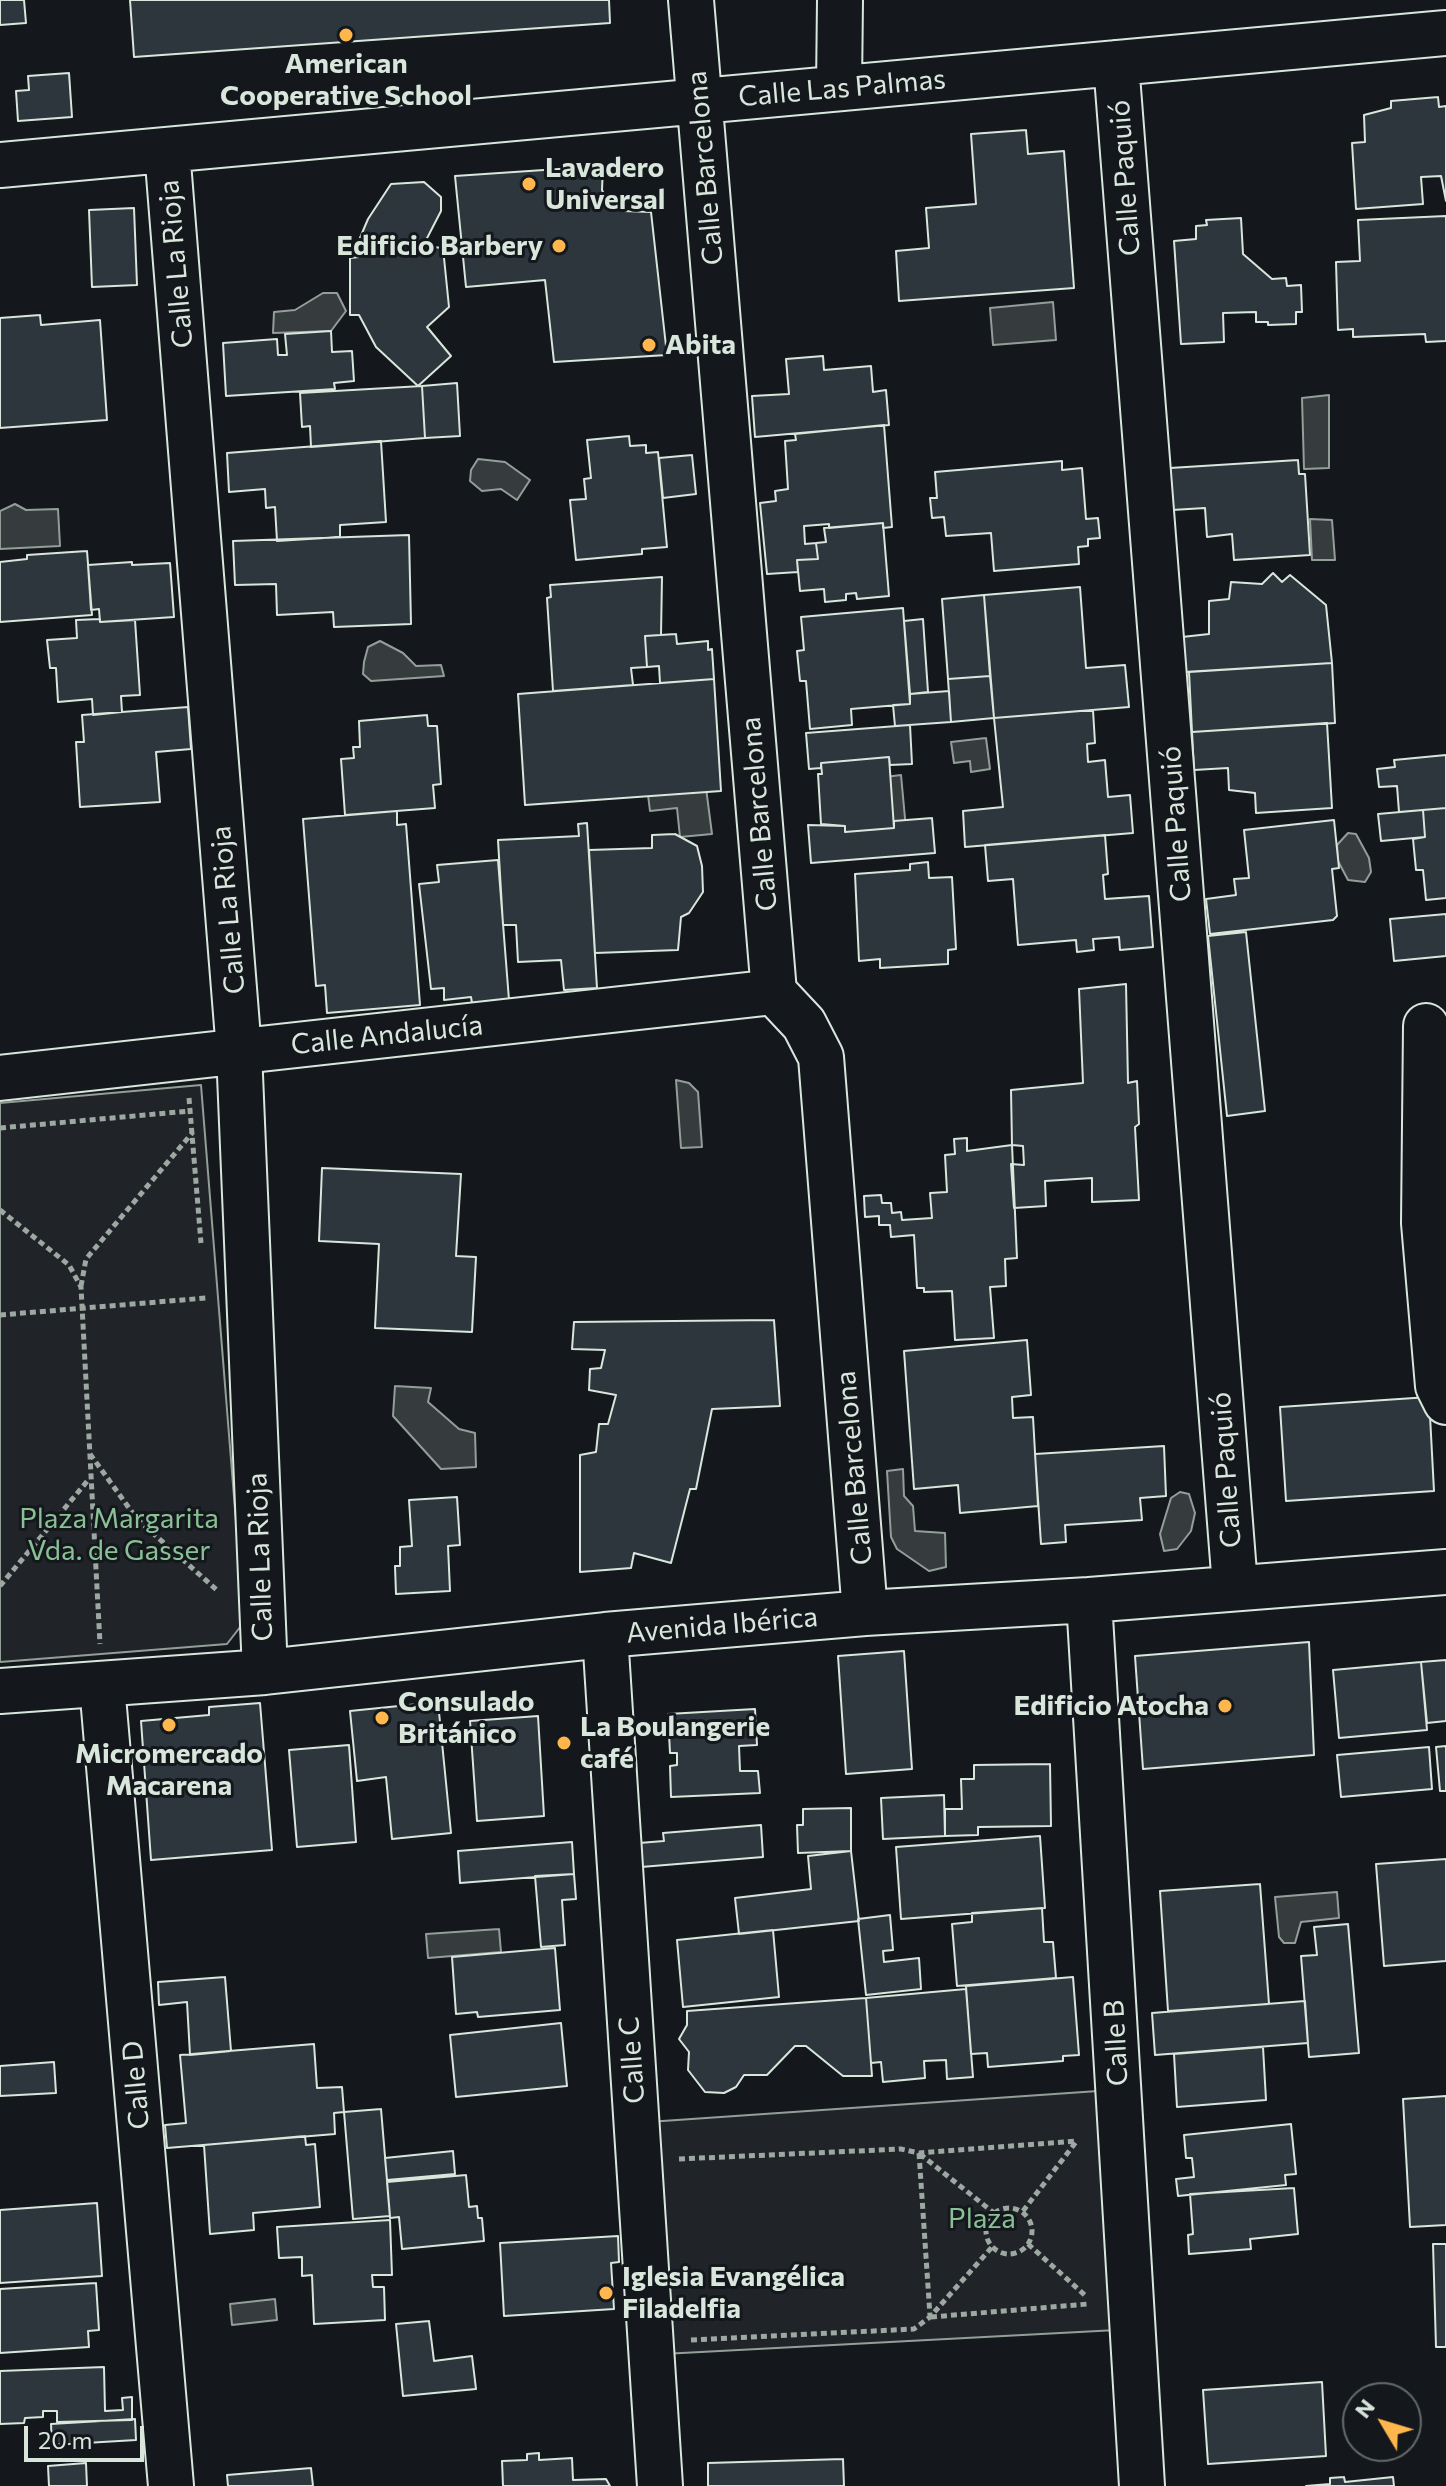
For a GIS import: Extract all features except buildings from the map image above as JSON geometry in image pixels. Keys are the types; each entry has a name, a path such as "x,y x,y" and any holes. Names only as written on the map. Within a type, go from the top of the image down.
{"street":[{"name":"Calle Barcelona","path":"691,0 774,992 804,1024 821,1057 865,1613"},
{"path":"839,88 840,0"},
{"name":"Calle Las Palmas","path":"0,165 1446,33"},
{"name":"Calle Paquió","path":"1116,63 1235,1586"},
{"name":"Calle La Rioja","path":"167,150 239,1051 221,1109 249,1297 265,1672"},
{"name":"Calle Andalucía","path":"0,1078 774,992"},
{"path":"1426,1026 1424,1223 1438,1386 1446,1402"},
{"name":"Avenida Ibérica","path":"0,1691 100,1656 265,1672 605,1635 865,1613 1089,1600 1235,1586 1446,1572"},
{"name":"Calle B","path":"1089,1600 1142,2486"},
{"name":"Calle C","path":"605,1635 660,2486"},
{"name":"Calle D","path":"100,1656 171,2486"}],"path":[{"path":"186,1057 201,1252"},
{"path":"0,1128 221,1109"},
{"path":"100,1656 81,1287 86,1259 194,1131 221,1109"},
{"path":"0,1210 69,1265 81,1287"},
{"path":"203,1283 206,1314"},
{"path":"0,1315 82,1306 249,1297"},
{"path":"90,1454 137,1519 219,1591 230,1612 244,1622 264,1623"},
{"path":"0,1586 90,1478"},
{"path":"639,2163 901,2149 919,2153 1077,2141 1023,2211"},
{"path":"919,2153 994,2213"},
{"path":"919,2153 930,2317"},
{"path":"1012,2207 1023,2211 1031,2221 1033,2233 1028,2244 1019,2252 1007,2254 992,2247 985,2229 994,2213 1012,2207"},
{"path":"930,2317 1094,2303 1028,2244"},
{"path":"651,2343 914,2329 930,2317 992,2247"}],"green space":[{"name":"Plaza Margarita Vda. de Gasser","path":"201,1085 244,1622 227,1644 0,1662 0,1103"},
{"name":"Plaza","path":"1098,2091 1117,2330 663,2354 648,2122"}],"shaded area":[{"path":"323,293 337,293 346,311 331,331 273,333 274,312 295,310"},
{"path":"1053,302 1056,340 993,345 990,308"},
{"path":"1329,395 1329,468 1304,469 1302,398"},
{"path":"478,459 505,462 530,480 517,500 501,489 482,491 470,481 471,470"},
{"path":"15,504 26,510 58,509 60,546 0,549 0,511"},
{"path":"1310,519 1332,520 1335,560 1312,560"},
{"path":"380,641 403,653 416,666 441,665 444,676 371,681 363,674 364,662 368,647"},
{"path":"986,738 990,769 971,772 970,761 954,763 951,742"},
{"path":"901,775 906,829 891,831 885,777"},
{"path":"706,788 712,834 680,837 677,808 650,811 648,795"},
{"path":"1348,833 1356,834 1369,858 1371,872 1365,882 1348,880 1338,861 1337,845"},
{"path":"676,1080 689,1083 698,1092 702,1147 681,1148"},
{"path":"395,1386 431,1388 428,1402 459,1429 475,1433 476,1467 441,1469 393,1416"},
{"path":"903,1469 904,1496 913,1506 915,1531 945,1533 946,1567 929,1571 897,1549 891,1537 887,1471"},
{"path":"1180,1492 1189,1494 1195,1513 1191,1531 1177,1549 1164,1551 1160,1534 1171,1498"},
{"path":"1337,1892 1339,1918 1301,1922 1295,1943 1284,1943 1279,1937 1275,1897"},
{"path":"499,1929 501,1952 428,1958 426,1934"},
{"path":"275,2299 277,2320 232,2325 230,2304"}],"place":[{"name":"American Cooperative School","path":"346,35"},
{"name":"Lavadero Universal","path":"529,184"},
{"name":"Edificio Barbery","path":"559,246"},
{"name":"Abita","path":"649,345"},
{"name":"Edificio Atocha","path":"1225,1706"},
{"name":"Consulado Británico","path":"382,1718"},
{"name":"Micromercado Macarena","path":"169,1725"},
{"name":"La Boulangerie café","path":"564,1743"},
{"name":"Iglesia Evangélica Filadelfia","path":"606,2293"}]}
